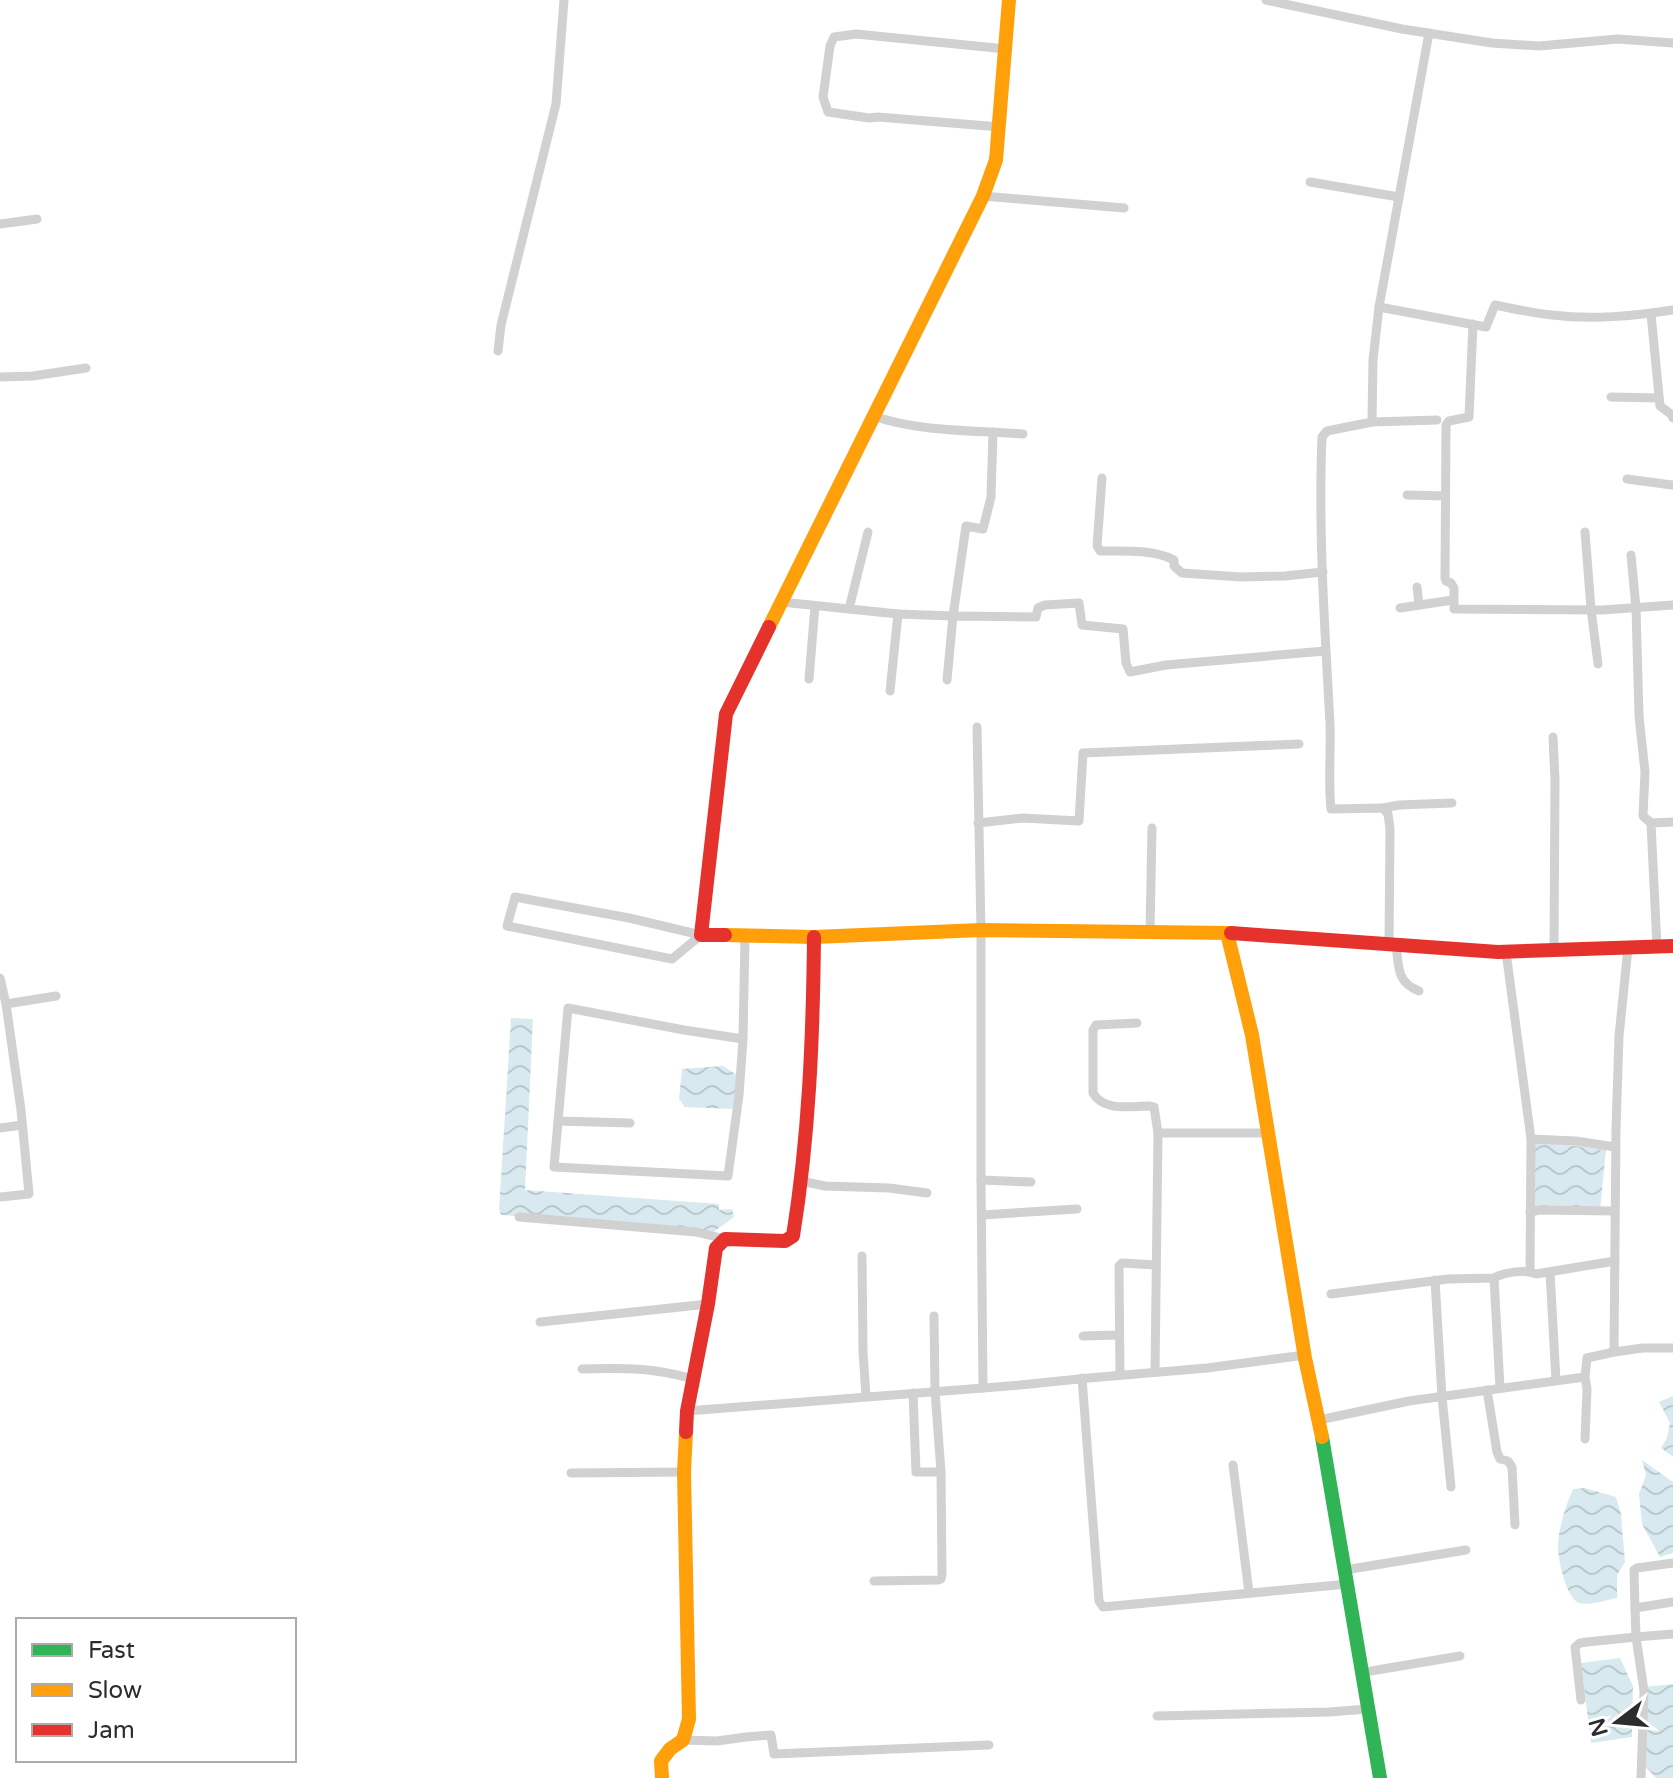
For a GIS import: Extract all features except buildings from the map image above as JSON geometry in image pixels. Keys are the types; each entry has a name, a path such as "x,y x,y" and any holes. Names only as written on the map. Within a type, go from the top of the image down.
{"street":[{"path":"498,351 501,325 556,104 564,0"},
{"path":"1009,0 996,160 983,196 726,714 701,935 672,959 507,926 515,897 701,935 814,937 981,930 1227,933 1506,952 1673,946"},
{"path":"1266,0 1492,43 1539,46 1618,39 1673,43"},
{"path":"1372,422 1373,360 1379,307 1429,33"},
{"path":"1000,127 869,118 828,112 823,97 834,37 856,34 1006,49"},
{"path":"1310,182 1399,197"},
{"path":"983,196 1124,208"},
{"path":"0,224 37,219"},
{"path":"1379,307 1486,327 1495,305 1578,317 1635,316 1673,310"},
{"path":"1651,314 1660,406 1673,418"},
{"path":"1473,324 1469,417 1449,421 1446,425 1445,578 1452,585 1454,609 1591,609 1673,605"},
{"path":"0,377 33,376 86,368"},
{"path":"1611,397 1659,398"},
{"path":"873,416 895,423 1023,434"},
{"path":"1437,420 1372,422 1327,431 1322,437 1325,651 1330,728 1328,785 1331,809 1452,803"},
{"path":"947,680 966,526 983,529 991,497 993,432"},
{"path":"1102,478 1097,546 1100,551 1167,557 1174,560 1174,566 1182,573 1241,577 1323,572"},
{"path":"1673,478 1673,493"},
{"path":"1627,479 1672,485"},
{"path":"1407,495 1445,496"},
{"path":"849,609 868,532"},
{"path":"1585,532 1598,664"},
{"path":"1631,555 1645,772 1643,816 1651,823 1673,822"},
{"path":"1417,587 1419,605"},
{"path":"1400,608 1453,600"},
{"path":"781,602 898,614 1036,617 1038,608 1045,605 1079,603 1082,625 1123,629 1126,663 1130,672 1189,663 1325,651"},
{"path":"809,679 815,606"},
{"path":"890,691 898,614"},
{"path":"977,727 983,1388"},
{"path":"1553,737 1554,951"},
{"path":"978,823 1023,818 1079,821 1083,753 1299,744"},
{"path":"1383,808 1388,814 1390,829 1392,945 1401,978 1419,991"},
{"path":"1651,823 1657,947"},
{"path":"1150,932 1152,828"},
{"path":"1227,933 1252,1035 1380,1778"},
{"path":"743,1039 568,1008 554,1167 728,1176 743,1039 745,936"},
{"path":"519,1217 696,1232 725,1239 785,1241 793,1236 810,1075 814,937"},
{"path":"1614,1352 1615,1147 1619,1036 1628,948"},
{"path":"1506,952 1531,1139 1530,1271"},
{"path":"0,978 6,1004 29,1194 0,1197"},
{"path":"6,1004 56,996"},
{"path":"1137,1023 1096,1025 1093,1030 1093,1093 1096,1099 1115,1107 1154,1107 1158,1133 1155,1372"},
{"path":"558,1121 630,1123"},
{"path":"0,1128 22,1125"},
{"path":"1158,1133 1267,1133"},
{"path":"1531,1139 1615,1147"},
{"path":"981,1180 1031,1182"},
{"path":"801,1181 825,1186 927,1193"},
{"path":"982,1215 1077,1209"},
{"path":"1530,1212 1615,1211"},
{"path":"683,1740 689,1719 690,1685 684,1472 687,1411 716,1248 725,1239"},
{"path":"862,1256 866,1396"},
{"path":"1331,1294 1435,1280 1494,1278 1530,1271 1536,1274 1615,1261"},
{"path":"1120,1375 1119,1266 1122,1263 1156,1265"},
{"path":"1550,1272 1556,1381"},
{"path":"1494,1278 1500,1388"},
{"path":"1435,1280 1451,1487"},
{"path":"540,1322 708,1304"},
{"path":"874,1581 941,1579 941,1472 934,1316"},
{"path":"1083,1336 1119,1335"},
{"path":"1585,1439 1587,1358 1643,1348 1673,1348"},
{"path":"687,1411 1207,1368 1305,1355"},
{"path":"582,1369 665,1371 693,1379"},
{"path":"1319,1420 1409,1401 1585,1377"},
{"path":"1082,1378 1099,1601 1103,1607 1249,1593 1346,1577 1466,1550"},
{"path":"1487,1390 1497,1452 1500,1459 1508,1461 1512,1467 1515,1525"},
{"path":"913,1393 916,1472 941,1472"},
{"path":"1233,1465 1249,1593"},
{"path":"571,1473 684,1472"},
{"path":"1641,1778 1644,1691 1636,1637 1634,1570 1673,1563"},
{"path":"1635,1608 1673,1602"},
{"path":"1581,1700 1575,1647 1580,1643 1673,1634"},
{"path":"1371,1671 1460,1656"},
{"path":"1157,1716 1368,1709"},
{"path":"662,1778 661,1761 670,1749 683,1740 717,1741 771,1735 774,1754 989,1745"}],"water":[{"path":"511,1018 533,1019 525,1190 719,1204 719,1210 732,1209 734,1217 712,1233 501,1215"},
{"path":"723,1066 737,1075 737,1092 732,1109 685,1107 679,1099 682,1069"},
{"path":"1537,1141 1606,1150 1600,1210 1530,1210 1531,1143"},
{"path":"1673,1396 1673,1457 1661,1448 1670,1423 1659,1402"},
{"path":"1642,1460 1673,1482 1673,1553 1660,1557 1642,1524 1639,1494 1646,1475"},
{"path":"1585,1488 1616,1497 1621,1514 1625,1562 1617,1575 1617,1598 1588,1604 1579,1603 1570,1594 1558,1550 1561,1523 1573,1489"},
{"path":"1620,1658 1633,1686 1632,1737 1591,1743 1581,1663"},
{"path":"1673,1684 1673,1778 1656,1778 1644,1765 1644,1687"}],"traffic: fast":[{"path":"1322,1437 1380,1778"}],"traffic: slow":[{"path":"769,627 983,196 996,160 1009,0"},
{"path":"725,935 814,937 981,930 1231,933"},
{"path":"1227,933 1252,1035 1305,1358 1322,1437"},
{"path":"662,1778 661,1761 670,1749 683,1740 689,1719 684,1472 686,1432"}],"traffic: jam":[{"path":"725,935 701,935 726,714 769,627"},
{"path":"1231,933 1498,952 1673,946"},
{"path":"686,1432 716,1248 725,1239 785,1241 793,1236 809,1087 814,937"}]}
